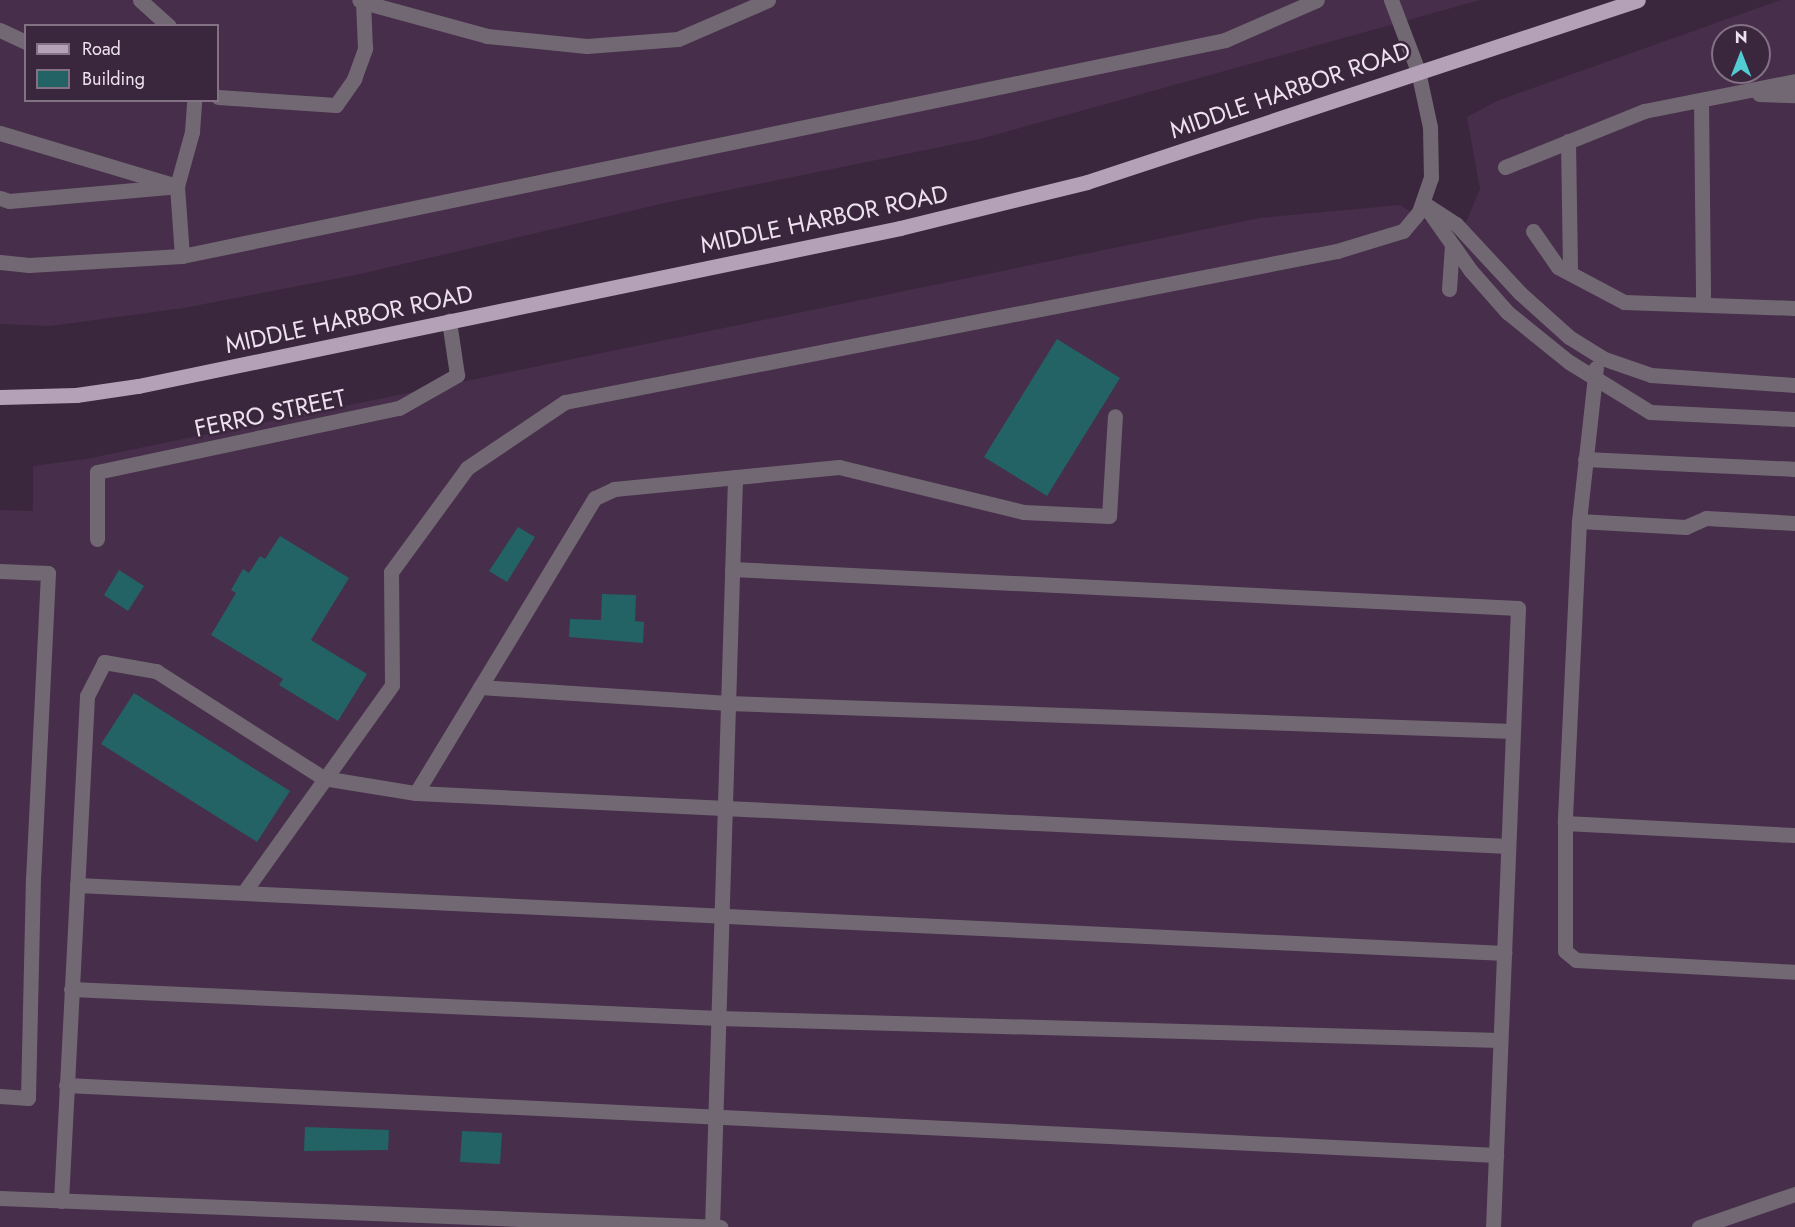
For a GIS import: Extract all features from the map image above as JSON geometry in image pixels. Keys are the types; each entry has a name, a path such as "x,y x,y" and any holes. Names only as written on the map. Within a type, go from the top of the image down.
{"main road":[{"name":"MIDDLE HARBOR ROAD","path":"0,397 76,395 138,386 900,228 1087,182 1418,70 1638,0"}],"street":[{"path":"140,0 167,24"},
{"path":"219,97 336,105 354,79 365,48 361,1 487,36 587,46 678,39 768,0"},
{"path":"0,262 29,265 182,256 1225,40 1317,0"},
{"path":"244,892 323,778 392,685 391,572 467,468 565,402 1336,251 1403,231 1422,203 1431,178 1430,127 1418,70 1391,0"},
{"path":"0,30 24,41"},
{"path":"1505,167 1644,111 1795,81"},
{"path":"1737,93 1795,95"},
{"path":"1701,100 1704,304"},
{"path":"182,256 177,186 192,132 194,102"},
{"path":"0,133 177,186"},
{"path":"1568,141 1570,273"},
{"path":"0,198 9,201 177,186"},
{"path":"1422,203 1452,245 1507,312 1592,376 1650,412 1795,419"},
{"path":"1422,203 1456,224 1520,293 1569,337 1600,357 1651,375 1795,385"},
{"path":"1533,231 1558,267 1624,302 1795,308"},
{"path":"1449,289 1452,245"},
{"name":"FERRO STREET","path":"97,539 97,472 399,408 457,375 449,321"},
{"path":"1600,357 1592,376 1579,521 1565,823 1565,951 1576,960 1795,972"},
{"path":"416,793 595,498 614,489 839,467 1023,512 1109,516 1115,416"},
{"path":"1585,459 1795,469"},
{"path":"712,1227 735,477"},
{"path":"1579,521 1686,527 1706,518 1795,523"},
{"path":"732,569 1518,608 1493,1227"},
{"path":"0,571 48,573 33,877 28,1098 0,1096"},
{"path":"61,1201 87,696 104,662 156,671 323,778 416,793 1509,846"},
{"path":"480,687 728,703 1513,731"},
{"path":"1565,823 1795,835"},
{"path":"77,885 721,913 1504,953"},
{"path":"72,989 718,1018 1500,1040"},
{"path":"66,1085 1496,1155"},
{"path":"1699,1227 1795,1194"},
{"path":"0,1198 720,1227"}],"shaded area":[{"path":"0,0 1480,0 980,139 674,201 360,274 184,308 50,326 0,324"},
{"path":"1781,0 1795,0 1795,1227 0,1227 0,510 33,511 33,466 86,459 1260,218 1400,205 1458,241 1480,189 1467,117 1499,100 1711,25 1711,84 1771,84 1771,24 1713,24"}],"building":[{"path":"1057,339 1120,378 1047,496 984,457"},
{"path":"518,527 535,537 507,582 489,571"},
{"path":"280,536 349,578 311,640 367,674 338,721 279,685 283,679 211,635 236,593 231,590 243,569 249,573 260,556 265,559"},
{"path":"119,570 144,586 128,611 104,595"},
{"path":"602,594 636,595 635,621 644,622 643,643 569,637 570,619 601,620"},
{"path":"134,693 290,791 257,842 101,744"},
{"path":"305,1127 389,1130 388,1150 304,1151"},
{"path":"462,1131 502,1133 500,1164 460,1162"}]}
